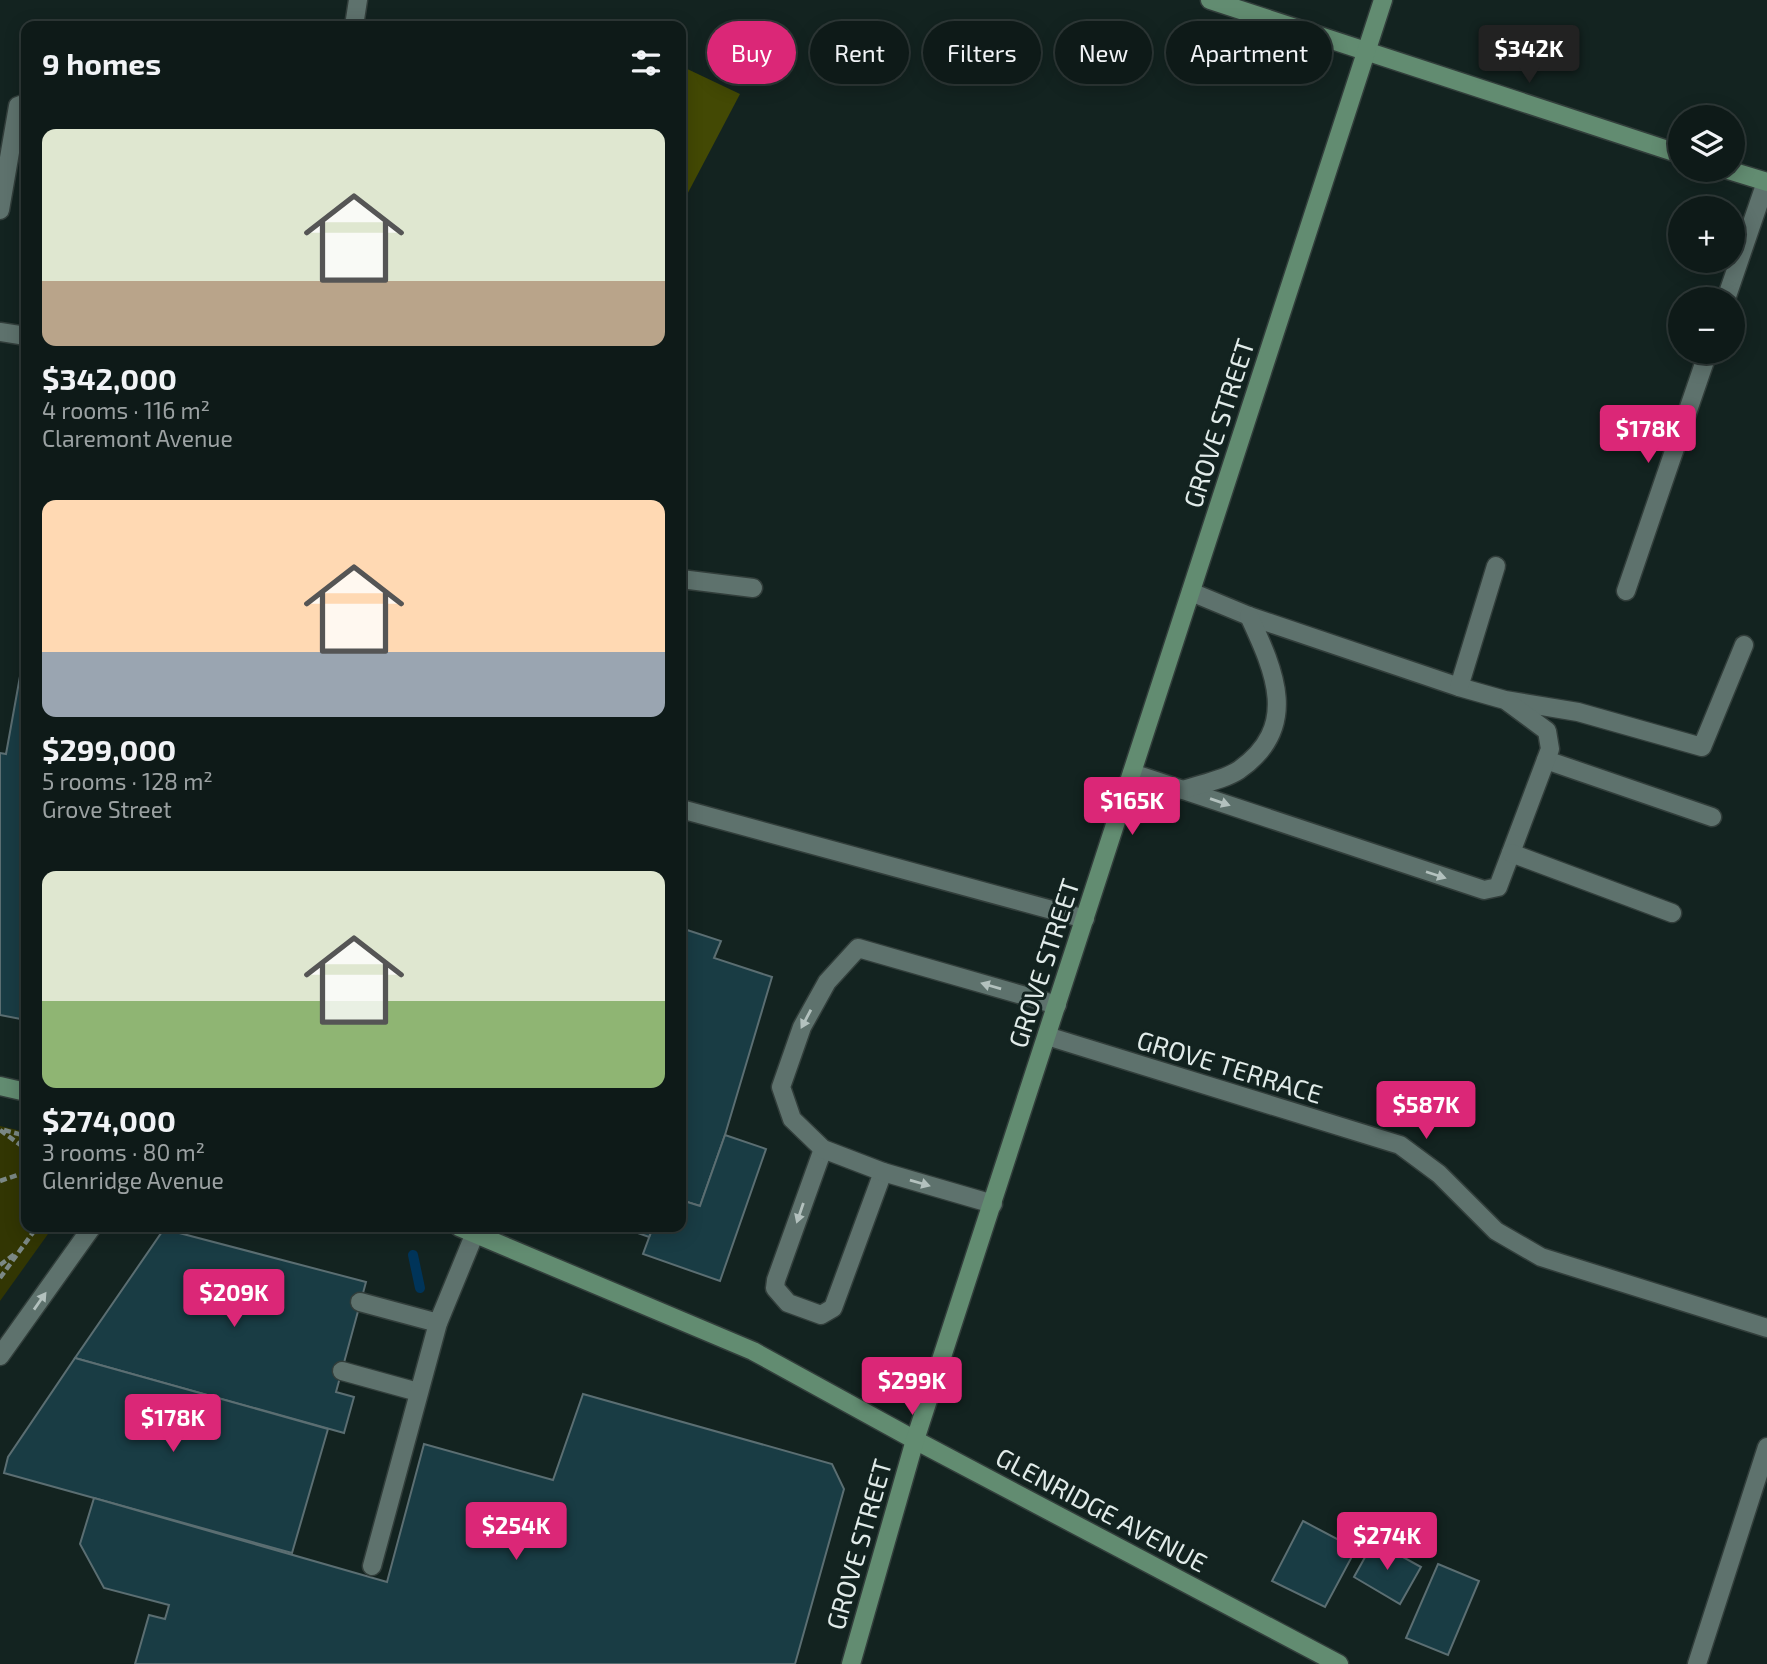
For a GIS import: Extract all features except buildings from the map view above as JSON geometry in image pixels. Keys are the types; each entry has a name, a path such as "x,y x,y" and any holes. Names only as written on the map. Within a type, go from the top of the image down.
{"main road":[{"path":"1210,0 1668,150"},
{"name":"GROVE STREET","path":"851,1664 915,1440 1383,0"},
{"path":"1745,175 1766,182"},
{"path":"0,1086 21,1091"},
{"name":"GLENRIDGE AVENUE","path":"472,1232 753,1351 915,1440 1339,1664"}],"street":[{"path":"355,21 358,0"},
{"path":"0,210 18,106 21,105"},
{"path":"1730,287 1766,182"},
{"path":"0,332 21,335"},
{"path":"1626,591 1704,364"},
{"path":"1459,687 1496,566"},
{"path":"686,580 753,588"},
{"path":"1191,593 1249,616 1459,687 1505,700 1578,712 1703,747 1744,645"},
{"path":"1183,790 1238,771 1269,742 1279,702 1270,662 1249,616"},
{"path":"1132,773 1484,890 1498,887 1550,749 1547,732 1505,700"},
{"path":"1545,760 1712,817"},
{"path":"686,810 1085,919"},
{"path":"1511,853 1672,913"},
{"path":"993,1204 883,1172 822,1149 792,1119 781,1087 802,1027 827,982 858,948 1057,1005"},
{"name":"GROVE TERRACE","path":"1047,1036 1400,1145 1439,1174 1496,1231 1541,1258 1767,1328"},
{"path":"822,1149 776,1279 778,1296 788,1303 821,1315 833,1308 883,1172"},
{"path":"0,1356 88,1232"},
{"path":"372,1566 418,1392 466,1232"},
{"path":"360,1302 438,1323"},
{"path":"342,1371 418,1392"},
{"path":"1698,1664 1767,1447"}],"path":[{"path":"0,1129 21,1135"},
{"path":"0,1129 21,1142"},
{"path":"0,1181 21,1174"},
{"path":"0,1278 33,1232"},
{"path":"0,1265 25,1245"}],"green space":[{"path":"686,68 707,78 707,84 719,84 740,94 686,197"},
{"path":"0,1126 21,1131 21,1232 49,1232 0,1301"}],"waterway":[{"path":"413,1255 420,1288"}]}
